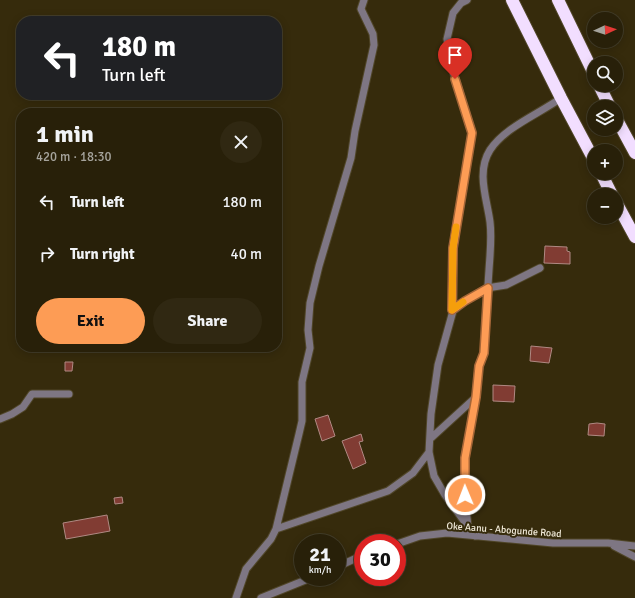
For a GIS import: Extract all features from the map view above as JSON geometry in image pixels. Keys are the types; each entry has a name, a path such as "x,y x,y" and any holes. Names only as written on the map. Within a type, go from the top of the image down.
{"highway":[{"path":"512,0 587,147"},
{"path":"558,0 587,60"},
{"path":"623,131 635,154"},
{"path":"623,215 635,237"}],"street":[{"path":"236,598 246,569 271,539 276,529 302,421 302,382 310,348 308,330 310,303 319,266 351,158 355,131 374,45 373,34 361,9 364,0"},
{"path":"467,0 461,3 453,13 447,39 452,68 472,133 453,248 452,310 438,365 431,414 429,452 434,476 445,496 468,529 475,536"},
{"path":"468,529 465,458 476,397 479,366 484,353 491,241 490,222 484,192 483,165 490,150 502,137 524,121 561,98"},
{"path":"452,310 488,288 506,285 540,268"},
{"path":"0,418 12,414 23,407 32,394 69,394"},
{"path":"430,440 476,397"},
{"path":"276,529 388,491 413,473 429,452"},
{"name":"Oke Aanu - Abogunde Road","path":"406,541 420,536 447,534 553,543 608,543 635,546"},
{"path":"608,543 630,553 635,557"},
{"path":"261,598 294,584"}],"building":[{"path":"545,246 567,247 567,251 570,252 570,264 544,263"},
{"path":"531,346 552,348 549,363 530,361"},
{"path":"65,362 73,362 72,371 65,371"},
{"path":"493,385 515,386 514,402 493,401"},
{"path":"328,415 335,436 322,441 315,419"},
{"path":"589,424 605,424 604,436 588,435"},
{"path":"361,434 363,441 359,442 366,463 353,469 342,441"},
{"path":"122,497 123,503 115,504 114,498"},
{"path":"107,515 110,531 66,539 63,523"}],"slow traffic":[{"path":"456,227 453,248 452,310 463,302"}],"route":[{"path":"455,79 471,124 472,133 453,248 452,310 488,288 484,353 479,366 476,397 468,433 465,458 465,495"}]}
